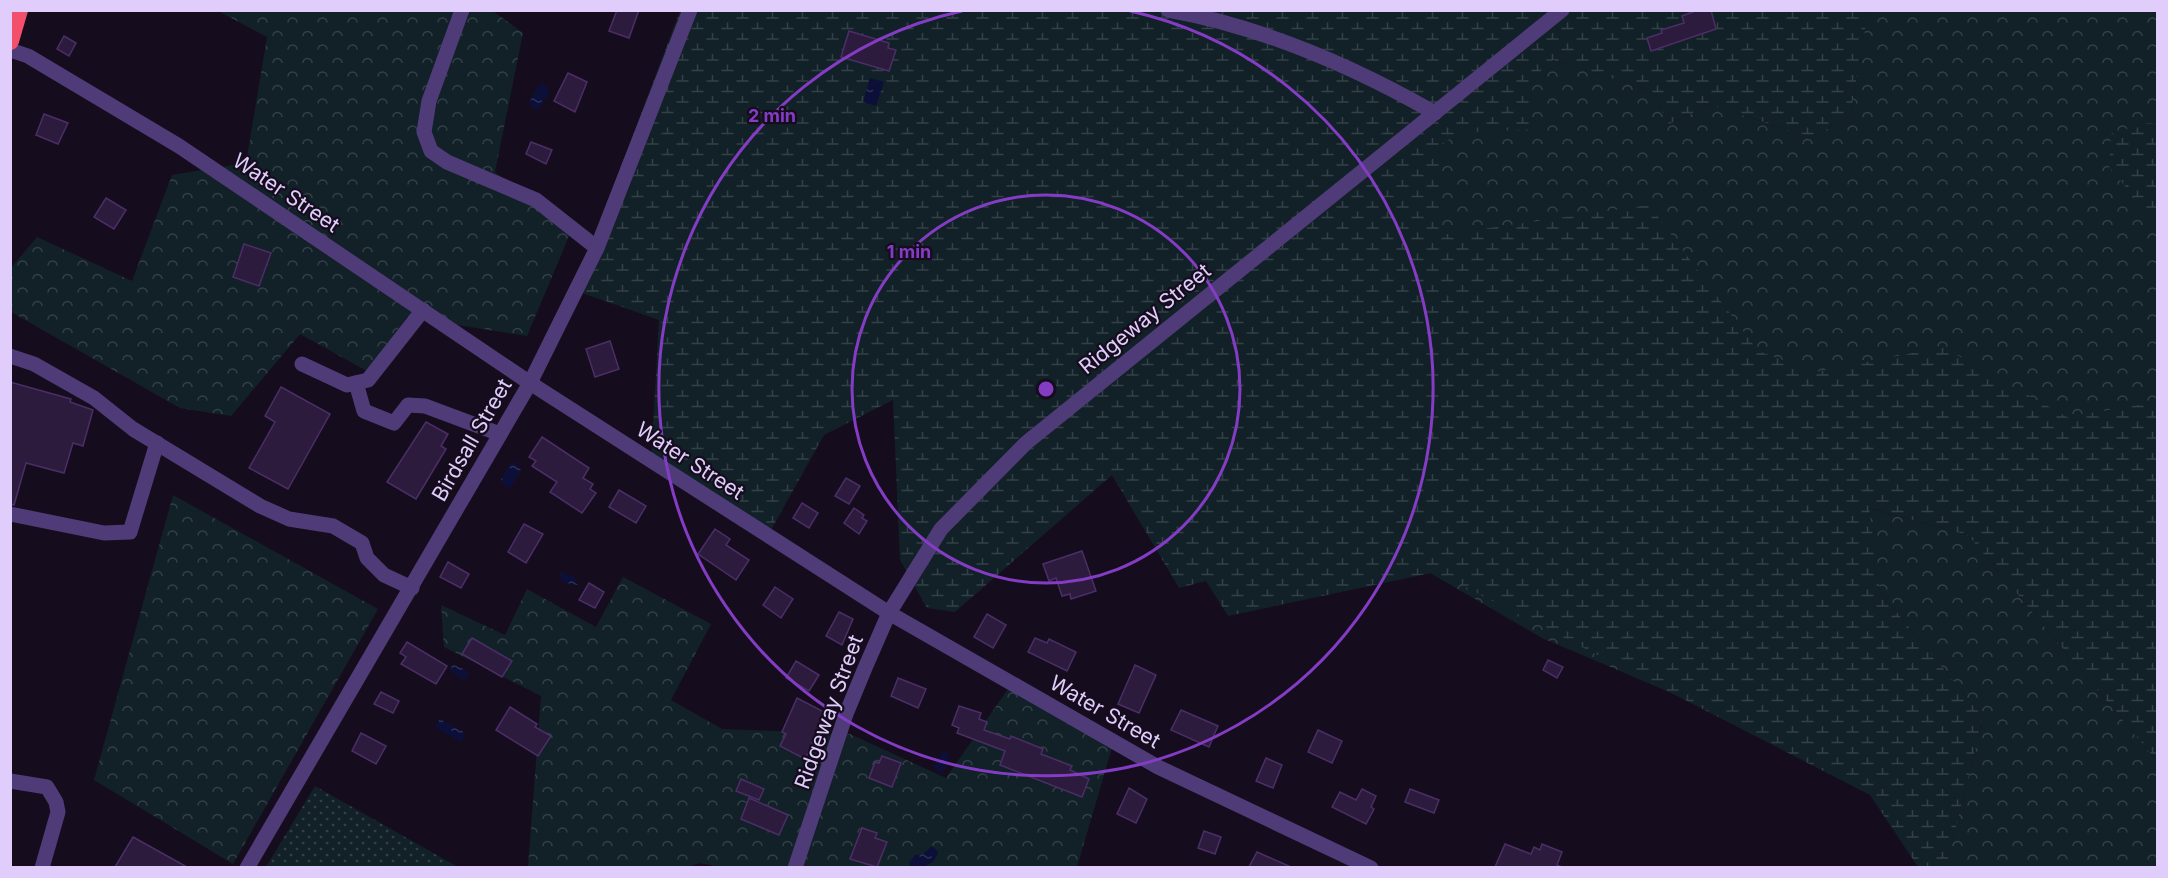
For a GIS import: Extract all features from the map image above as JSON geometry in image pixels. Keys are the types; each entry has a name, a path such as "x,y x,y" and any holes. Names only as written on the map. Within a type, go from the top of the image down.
{"highway":[{"path":"10,41 19,10"}],"street":[{"path":"462,10 429,101 424,132 431,151 447,162 536,200 597,248"},
{"name":"Birdsall Street","path":"247,867 530,383 597,248 690,10"},
{"path":"1168,10 1283,39 1387,85 1435,112"},
{"name":"Ridgeway Street","path":"795,867 846,714 889,614 941,529 1026,443 1562,10"},
{"name":"Water Street","path":"10,50 28,56 179,146 530,383 889,614 1158,767 1371,867"},
{"path":"302,364 347,386 368,380 423,310"},
{"path":"10,356 34,364 94,398 133,429 260,506 289,519 333,526 362,543 368,558 384,574 412,588"},
{"path":"356,383 364,411 389,423 394,423 408,405 425,406 500,434"},
{"path":"10,514 104,532 130,532 138,512 157,443"},
{"path":"10,781 47,787 56,802 58,812 42,867"}],"green space":[{"path":"218,11 493,11 523,33 495,172 572,229 527,336 407,317 367,371 300,334 231,416 180,408 11,312 11,268 37,237 132,281 172,175 246,163 267,37"},
{"path":"680,11 1868,11 1850,117 1811,137 1710,105 1669,124 1652,91 1553,60 1527,83 1533,129 1459,133 1440,145 1440,235 1649,205 1758,351 1815,372 1943,347 2067,417 2157,402 2157,761 1968,535 1869,508 1880,592 1983,717 1946,867 1918,867 1870,795 1436,572 1228,616 1206,581 1179,588 1112,475 955,612 927,608 900,560 893,400 824,435 771,530 651,463 659,320 574,290"},
{"path":"1868,11 2157,11 2157,506 1861,469 1794,745 1542,638 1107,385 1553,60 1652,91 1669,124 1710,105 1811,137 1850,117"},
{"path":"2145,123 2157,124 2157,224 2109,167 2111,134"},
{"path":"173,495 378,609 233,864 94,780"},
{"path":"1868,508 1968,535 2157,761 2157,867 1946,867 1983,717 1880,592"},
{"path":"623,577 711,624 671,700 722,729 850,734 946,778 1008,689 1114,741 1077,867 724,868 700,863 685,868 528,867 541,696 444,647 441,605 505,635 527,589 596,627"},
{"path":"315,786 458,867 266,867"}],"water":[{"path":"870,78 884,82 876,106 863,102"},
{"path":"543,84 548,88 549,93 539,109 535,110 529,103 538,86"},
{"path":"515,462 521,470 511,487 507,488 501,480 510,464"},
{"path":"562,572 574,577 578,585 565,583 559,577"},
{"path":"452,664 466,670 469,676 464,680 450,671"},
{"path":"440,719 464,732 465,735 461,742 435,726"},
{"path":"943,751 948,753 949,758 946,767 940,773 934,767"},
{"path":"932,846 938,852 931,863 911,867 909,863 915,855 923,854"}],"building":[{"path":"617,10 639,10 629,38 609,31"},
{"path":"1698,10 1711,10 1716,29 1651,51 1647,38 1662,33 1661,30 1684,23 1682,16"},
{"path":"849,31 889,43 888,48 896,50 889,71 841,57"},
{"path":"64,36 76,43 69,56 57,49"},
{"path":"568,73 587,82 575,112 554,101"},
{"path":"44,114 68,123 58,144 36,135"},
{"path":"531,142 552,150 546,164 526,154"},
{"path":"106,198 126,210 114,229 94,217"},
{"path":"244,244 271,253 259,286 233,277"},
{"path":"610,341 619,369 595,377 586,349"},
{"path":"10,382 71,399 70,402 93,410 83,446 73,443 64,473 26,463 14,505 10,504"},
{"path":"281,387 330,414 288,489 249,468 275,422 265,416"},
{"path":"426,422 448,434 441,446 446,449 416,499 387,482"},
{"path":"542,437 589,468 583,478 593,484 590,489 596,493 582,513 550,492 557,482 532,466 536,461 529,457"},
{"path":"846,478 860,486 849,504 835,496"},
{"path":"619,490 646,506 636,523 609,507"},
{"path":"802,503 818,513 809,528 793,518"},
{"path":"854,508 864,515 862,518 867,521 859,534 844,523"},
{"path":"524,524 543,534 526,563 508,552"},
{"path":"715,529 730,539 726,545 749,560 736,580 698,554"},
{"path":"1082,551 1096,591 1071,599 1070,594 1062,596 1056,578 1049,581 1043,564"},
{"path":"448,562 469,574 461,588 440,577"},
{"path":"589,583 604,592 595,608 579,600"},
{"path":"775,587 793,599 781,618 763,605"},
{"path":"839,612 853,619 842,645 826,636"},
{"path":"987,614 1006,625 993,648 974,637"},
{"path":"472,638 512,661 502,677 462,654"},
{"path":"1035,638 1047,643 1049,639 1076,652 1067,671 1028,652"},
{"path":"407,642 447,666 436,684 401,664 406,657 400,653"},
{"path":"1548,660 1563,667 1557,678 1543,670"},
{"path":"796,661 819,675 809,691 786,678"},
{"path":"1135,665 1156,675 1139,713 1118,704"},
{"path":"898,678 926,689 918,708 891,696"},
{"path":"381,692 399,701 393,713 374,704"},
{"path":"797,698 826,713 805,759 780,746 786,734 782,732"},
{"path":"959,706 981,713 979,719 987,722 984,730 1010,739 1011,736 1043,749 1041,754 1072,766 1070,770 1089,779 1082,797 1000,765 1005,751 957,733 959,728 952,725"},
{"path":"510,707 537,724 535,727 551,736 538,756 496,730"},
{"path":"1181,710 1218,726 1209,747 1171,730"},
{"path":"1318,730 1342,741 1332,763 1308,752"},
{"path":"361,733 386,746 376,764 352,751"},
{"path":"882,756 901,763 892,787 869,778 875,762 879,763"},
{"path":"1266,758 1282,765 1273,788 1256,781"},
{"path":"741,779 764,789 759,800 736,791"},
{"path":"1129,788 1147,799 1136,823 1117,814"},
{"path":"1362,789 1376,796 1371,807 1374,809 1366,824 1332,807 1340,792 1356,800"},
{"path":"1410,789 1439,800 1434,813 1405,802"},
{"path":"749,798 788,815 779,835 741,819"},
{"path":"862,828 877,833 875,838 887,842 877,867 850,859"},
{"path":"1204,831 1221,837 1215,854 1198,848"},
{"path":"133,837 187,867 115,867"},
{"path":"1505,844 1531,854 1534,847 1540,850 1542,844 1562,852 1557,865 1562,867 1495,867"},
{"path":"1257,852 1291,867 1249,867"}]}
